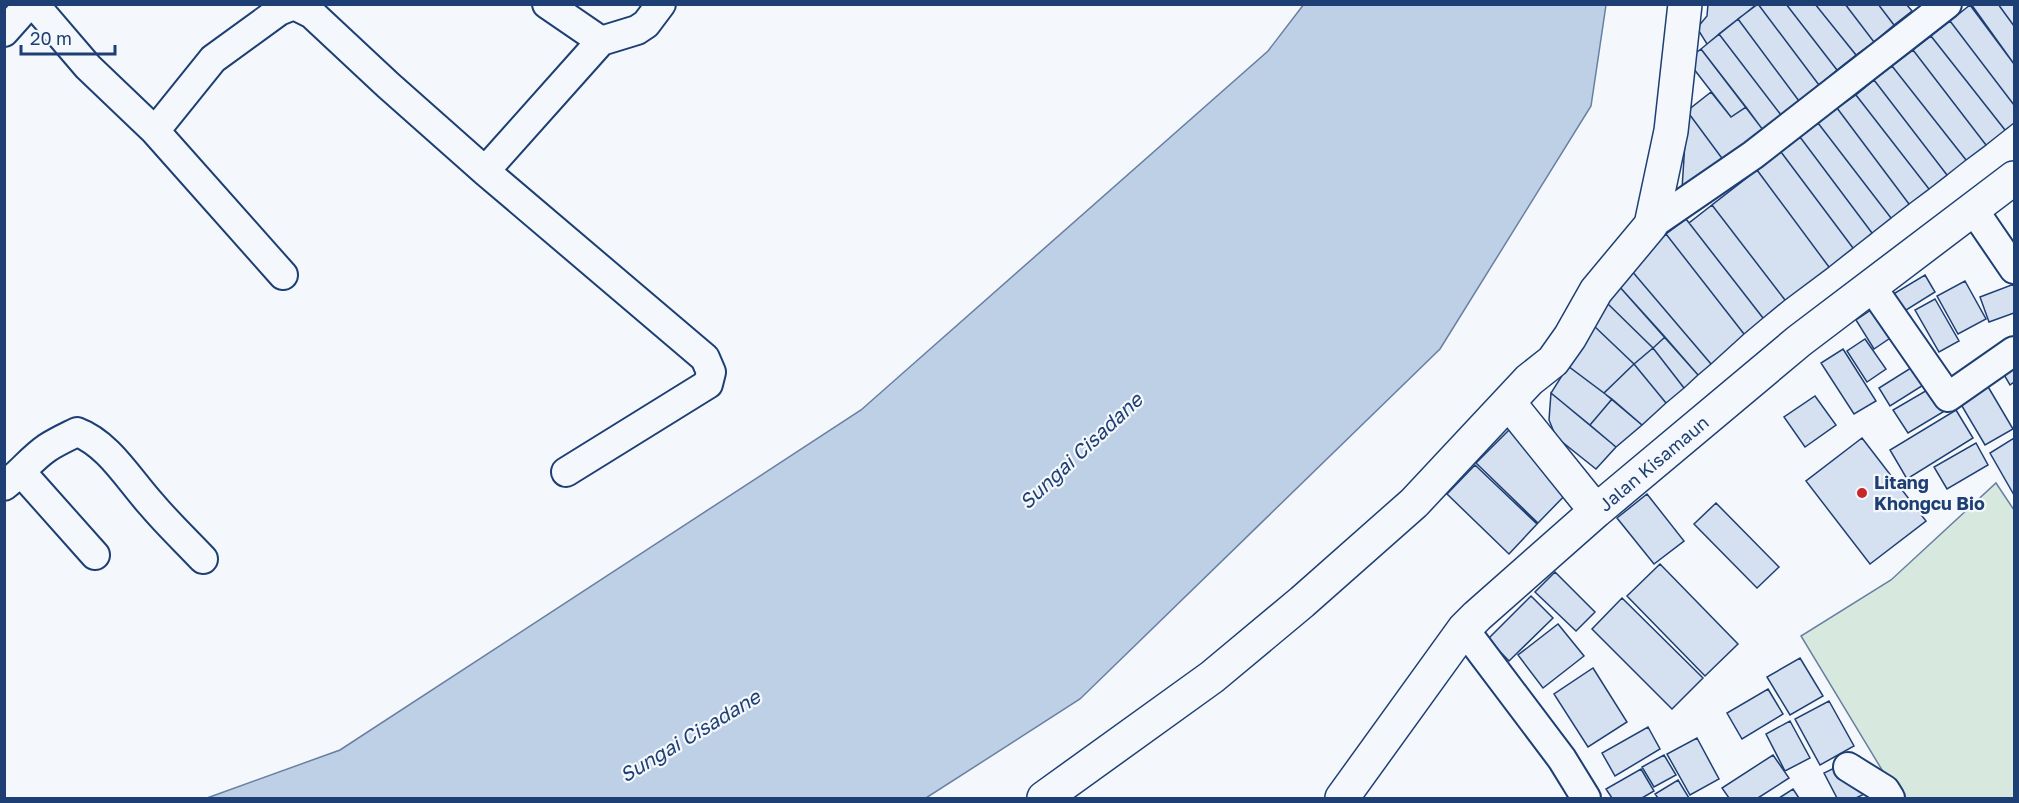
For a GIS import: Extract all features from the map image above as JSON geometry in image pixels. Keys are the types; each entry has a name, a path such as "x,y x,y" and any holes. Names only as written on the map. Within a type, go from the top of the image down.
{"main road":[{"path":"1044,798 1212,677 1302,602 1414,503 1529,380 1552,361 1570,338 1596,291 1651,225 1671,131 1685,4"},
{"name":"Jalan Kisamaun","path":"1342,798 1464,629 1596,511 1799,341 2014,178"},
{"path":"1509,403 1596,511"}],"street":[{"path":"4,32 29,4"},
{"path":"34,4 88,67 154,131 283,274"},
{"path":"547,4 601,41"},
{"path":"485,171 601,41 637,30 646,24 661,4"},
{"path":"1651,225 1753,155 1947,4"},
{"path":"154,131 213,59 279,10 294,5 312,14 388,86 485,171 705,358 711,372 708,384 566,472"},
{"path":"1973,209 2014,269"},
{"path":"1871,286 1948,397 2014,351"},
{"path":"94,555 13,479 39,455 77,432 90,437 108,453 154,508 203,559"},
{"path":"1464,629 1562,759 1586,798"},
{"path":"1848,767 1885,790 1890,798"}],"shaded area":[{"path":"1996,483 2014,510 2014,798 1899,798 1801,636 1891,580"}],"water":[{"name":"Sungai Cisadane","path":"1304,4 1606,5 1591,106 1440,349 1080,699 926,798 207,798 340,750 861,410 1268,51"}],"building":[{"path":"1708,4 1757,4 1707,44 1697,28 1707,16"},
{"path":"1758,4 1819,85 1799,101 1738,19"},
{"path":"1758,4 1786,4 1837,70 1819,85"},
{"path":"1786,4 1815,4 1856,55 1837,70"},
{"path":"1815,4 1845,4 1874,42 1856,55"},
{"path":"1845,4 1878,4 1894,25 1874,42"},
{"path":"1878,4 1906,4 1912,11 1894,25"},
{"path":"1971,4 1998,4 2014,26 2014,64"},
{"path":"1998,4 2014,4 2014,26"},
{"path":"1970,5 2014,64 2014,105 1950,21"},
{"path":"1738,19 1799,101 1781,115 1719,34"},
{"path":"1950,21 2014,105 2014,123 2005,130 1931,36"},
{"path":"1719,34 1781,115 1763,130 1701,49"},
{"path":"1931,36 2005,130 1986,145 1913,50"},
{"path":"1701,49 1746,107 1731,117 1690,64 1692,56"},
{"path":"1913,50 1986,145 1966,160 1892,66"},
{"path":"1892,66 1966,160 1947,175 1874,80"},
{"path":"1874,80 1947,175 1929,189 1856,95"},
{"path":"1711,92 1731,117 1746,107 1763,130 1724,161 1687,111"},
{"path":"1856,95 1929,189 1909,204 1837,108"},
{"path":"1837,108 1909,204 1891,218 1818,123"},
{"path":"1687,111 1724,161 1682,189"},
{"path":"1818,123 1891,218 1872,233 1800,137"},
{"path":"1800,137 1872,233 1853,248 1781,152"},
{"path":"1781,152 1853,248 1829,267 1757,170"},
{"path":"1757,170 1829,267 1785,300 1712,205"},
{"path":"1712,205 1785,300 1763,318 1689,223"},
{"path":"1686,219 1763,318 1744,334 1666,234"},
{"path":"1666,234 1744,334 1711,364 1631,270"},
{"path":"1631,270 1711,364 1698,375 1618,285"},
{"path":"1925,275 1935,292 1895,317 1885,299"},
{"path":"1965,281 1986,319 1958,334 1937,296"},
{"path":"2014,284 2014,313 1989,322 1980,297"},
{"path":"1618,285 1665,337 1653,348 1607,303"},
{"path":"1935,299 1959,341 1939,352 1915,310"},
{"path":"1607,303 1653,348 1634,364 1593,325"},
{"path":"1880,304 1899,332 1874,349 1856,320"},
{"path":"1593,325 1634,364 1604,393 1568,366"},
{"path":"1665,337 1698,375 1684,388 1653,348"},
{"path":"1865,339 1886,369 1867,382 1847,351"},
{"path":"1653,348 1684,388 1666,403 1634,364"},
{"path":"1843,349 1876,401 1854,414 1821,363"},
{"path":"2014,359 2014,382 2010,385 2000,368"},
{"path":"1634,364 1666,403 1642,425 1604,393"},
{"path":"1568,366 1612,399 1590,425 1551,393"},
{"path":"1914,366 1925,384 1890,406 1879,388"},
{"path":"1987,385 2013,429 1985,445 1959,401"},
{"path":"1929,389 1943,412 1908,433 1893,410"},
{"path":"1551,393 1616,447 1596,469 1556,437 1549,420"},
{"path":"1815,396 1836,425 1805,447 1784,417"},
{"path":"1612,399 1642,425 1616,447 1590,425"},
{"path":"1956,410 1973,438 1907,479 1890,450"},
{"path":"1511,428 1573,487 1538,523 1476,463"},
{"path":"1862,438 1926,521 1870,564 1806,481"},
{"path":"2014,438 2014,495 1990,453"},
{"path":"1976,443 1988,465 1947,489 1934,467"},
{"path":"1475,465 1537,524 1509,554 1447,494"},
{"path":"1647,494 1684,541 1654,564 1617,518"},
{"path":"1716,503 1779,567 1757,588 1694,524"},
{"path":"1660,564 1738,644 1705,676 1627,596"},
{"path":"1555,572 1595,612 1576,631 1535,592"},
{"path":"1531,596 1553,618 1509,661 1488,639"},
{"path":"1622,598 1703,678 1672,709 1592,629"},
{"path":"1558,624 1584,656 1543,688 1518,655"},
{"path":"1800,658 1823,696 1790,715 1767,677"},
{"path":"1593,668 1627,722 1588,747 1554,694"},
{"path":"1768,689 1783,714 1742,739 1727,713"},
{"path":"1829,701 1854,746 1820,765 1795,719"},
{"path":"1790,721 1810,758 1785,771 1766,734"},
{"path":"1648,727 1660,749 1615,776 1602,753"},
{"path":"1697,738 1719,779 1690,795 1667,754"},
{"path":"1664,755 1676,775 1654,787 1642,767"},
{"path":"1773,755 1789,778 1758,798 1729,798 1722,788"},
{"path":"1859,756 1875,789 1856,798 1837,798 1824,773"},
{"path":"1641,769 1654,791 1642,798 1612,798 1606,789"},
{"path":"1678,780 1689,798 1658,798 1655,794"},
{"path":"1793,789 1799,798 1779,798"}],"place":[{"name":"Litang Khongcu Bio","path":"1862,493"}]}
